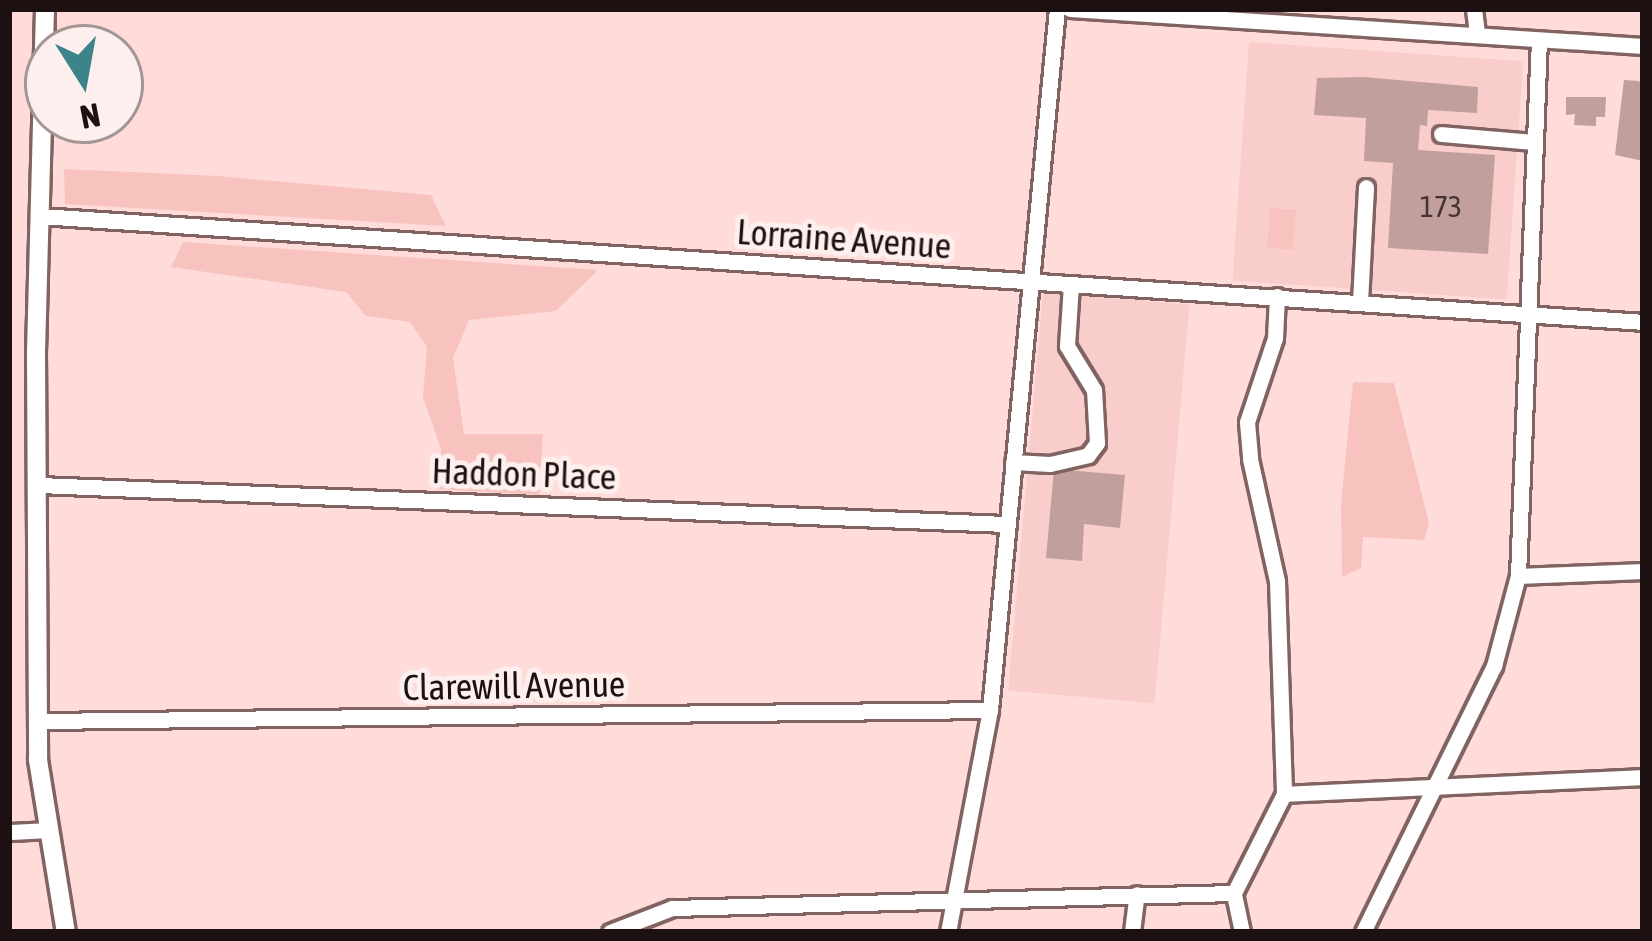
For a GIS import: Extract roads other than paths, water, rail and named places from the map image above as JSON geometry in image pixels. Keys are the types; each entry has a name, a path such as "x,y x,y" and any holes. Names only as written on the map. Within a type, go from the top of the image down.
{"main road":[{"path":"45,9 39,722 46,830 65,932"}],"street":[{"path":"948,932 990,710 1057,9"},
{"path":"1070,9 1643,46"},
{"path":"1474,9 1477,35"},
{"path":"1363,932 1494,666 1518,576 1539,40"},
{"path":"1442,134 1535,142"},
{"path":"1360,302 1366,187"},
{"name":"Lorraine Avenue","path":"40,216 1643,322"},
{"path":"1013,462 1041,465 1088,454 1097,442 1094,390 1067,346 1071,284"},
{"path":"1242,932 1234,892 1284,794 1277,581 1250,460 1247,422 1276,338 1277,296"},
{"name":"Haddon Place","path":"39,485 1007,524"},
{"path":"1518,576 1643,571"},
{"name":"Clarewill Avenue","path":"39,722 990,710"},
{"path":"1284,794 1643,777"},
{"path":"9,832 46,830"},
{"path":"610,932 672,908 1234,892"},
{"path":"1132,932 1137,894"}]}
